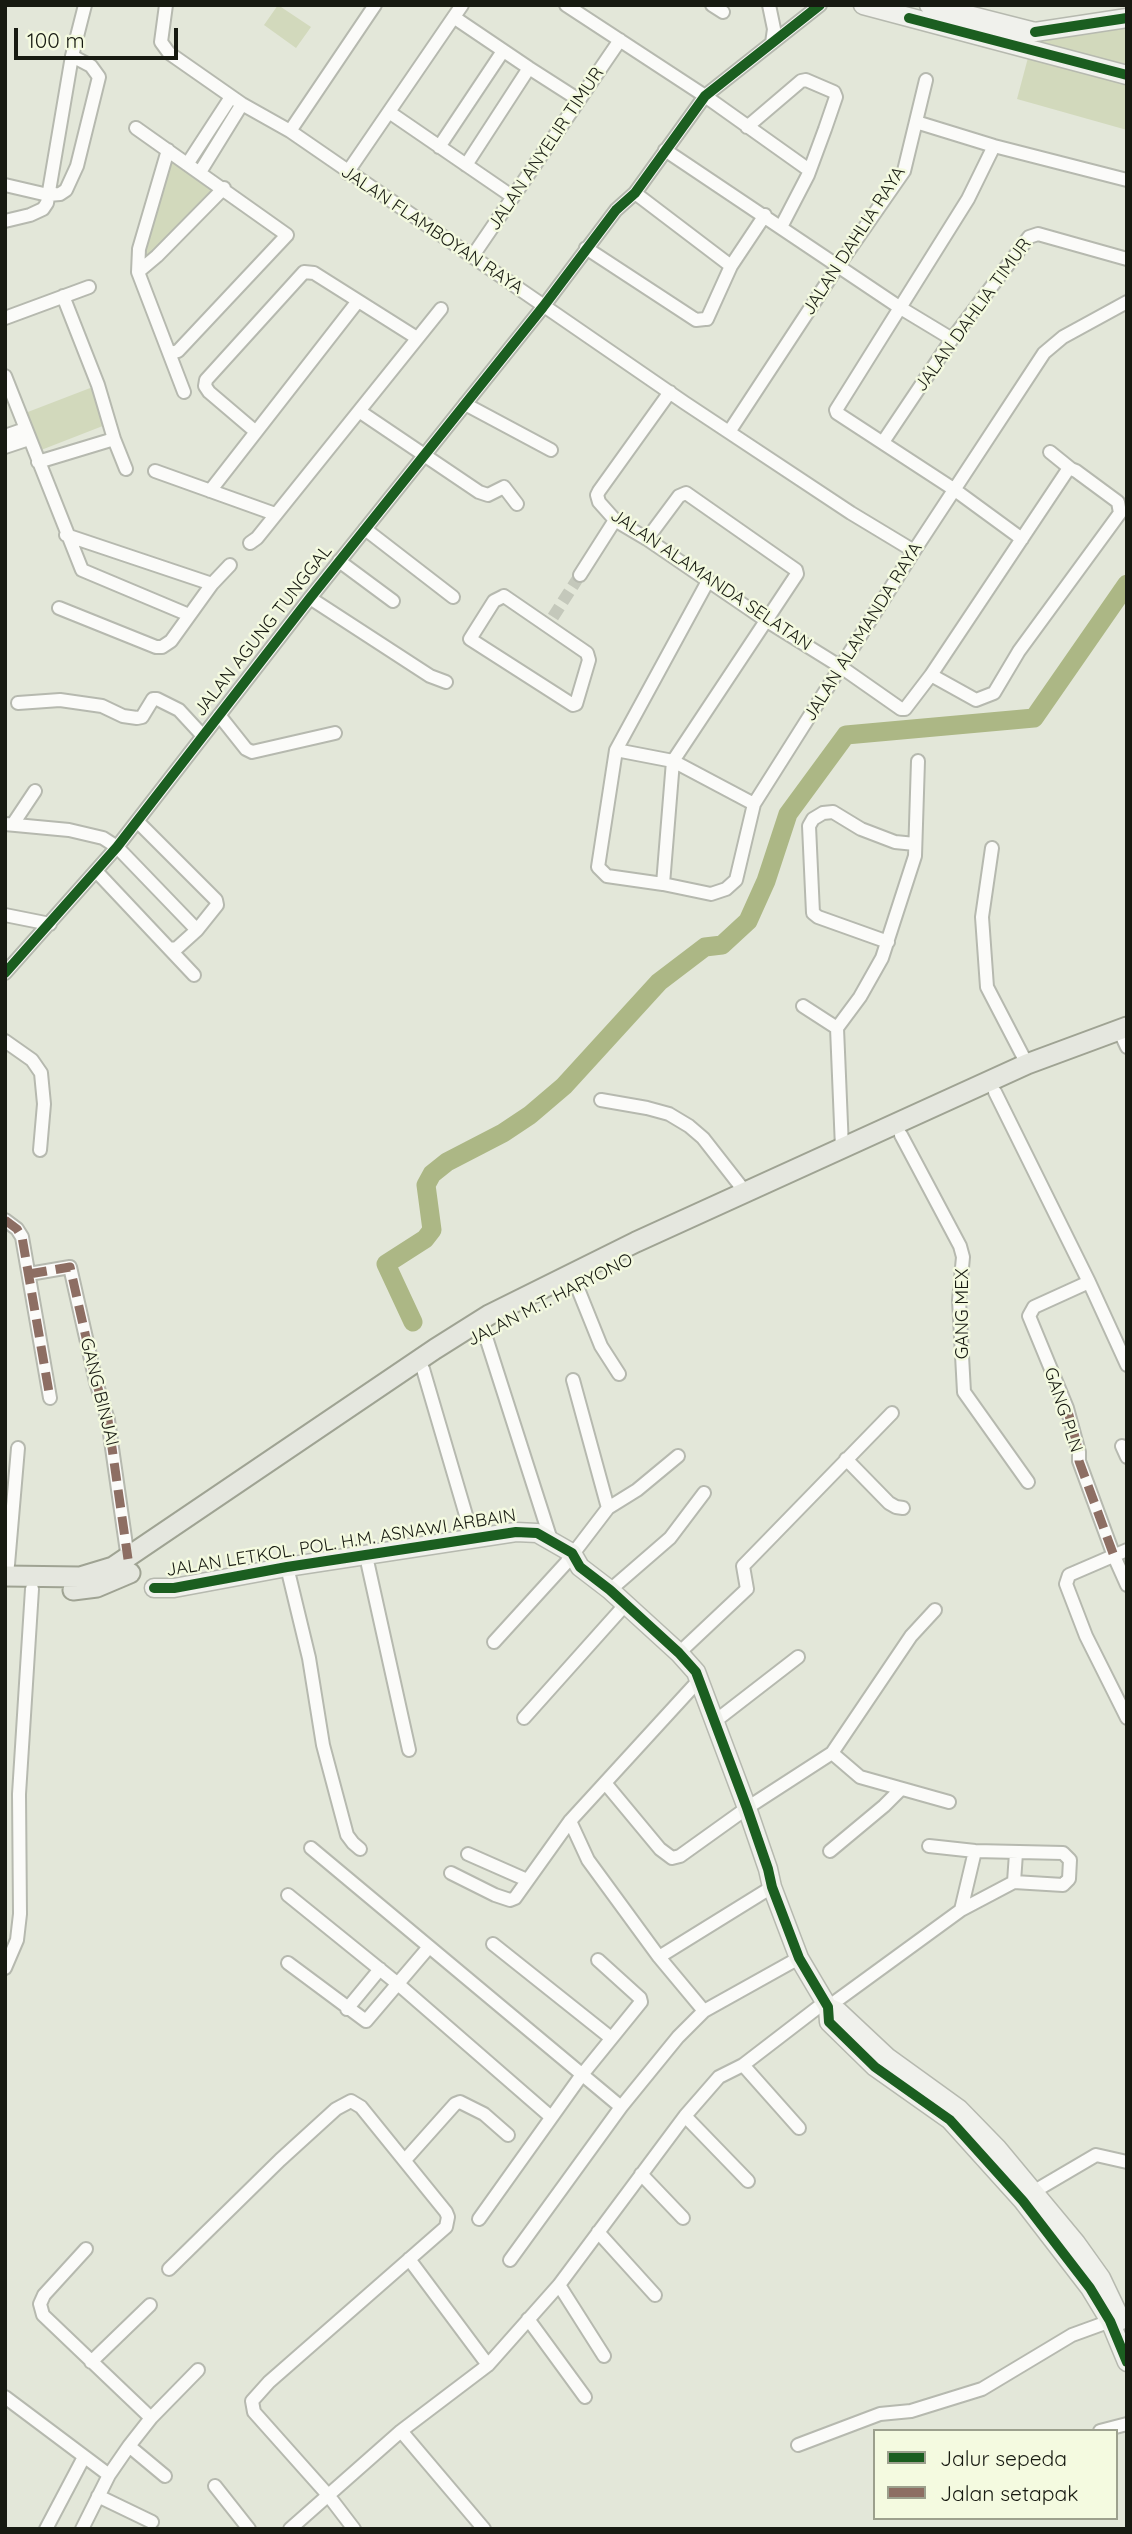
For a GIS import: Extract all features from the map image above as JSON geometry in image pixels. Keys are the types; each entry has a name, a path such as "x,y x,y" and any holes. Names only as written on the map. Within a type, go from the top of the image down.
{"main road":[{"name":"JALAN M.T. HARYONO","path":"6,1580 32,1589 87,1589 105,1584 428,1362 489,1315 1027,1064 1124,1035"},
{"name":"JALAN M.T. HARYONO","path":"428,1362 576,1284 1124,1035"},
{"name":"JALAN M.T. HARYONO","path":"6,1580 80,1577 113,1567 131,1565"}],"street":[{"path":"5,221 43,209 48,195 72,56 85,5"},
{"name":"JALAN FLAMBOYAN RAYA","path":"166,5 162,32 163,47 169,53 236,100 290,131 670,393 851,513 914,551"},
{"path":"290,131 375,5"},
{"path":"348,173 462,5"},
{"path":"566,5 705,96 809,170"},
{"path":"769,5 774,29 772,43"},
{"name":"JALAN AGUNG TUNGGAL","path":"5,973 117,847 339,561 543,307 615,210 635,193 705,96 820,5"},
{"path":"863,5 1127,75"},
{"path":"929,5 1035,32 1127,18"},
{"path":"454,18 579,100"},
{"name":"JALAN ANYELIR TIMUR","path":"472,257 620,40"},
{"path":"439,147 503,51"},
{"path":"5,185 48,195 60,194 71,181 99,76 91,66 72,56"},
{"path":"466,165 529,68"},
{"path":"747,127 801,80 833,90 835,97 809,170 796,202 781,227"},
{"name":"JALAN DAHLIA RAYA","path":"729,432 904,171 926,80"},
{"path":"188,163 236,100"},
{"path":"200,172 236,100"},
{"path":"389,112 513,197"},
{"path":"916,122 994,146 1127,180"},
{"path":"136,128 286,232 287,236 178,351 171,353"},
{"path":"994,146 968,199 836,410 955,490 1022,540"},
{"path":"168,149 139,249 138,272 184,392"},
{"path":"665,150 899,307 952,339"},
{"path":"138,272 224,188"},
{"path":"635,193 731,266"},
{"path":"586,248 696,320 707,319 731,266 765,215"},
{"name":"JALAN DAHLIA TIMUR","path":"883,442 952,339 1029,237 1035,233 1127,259"},
{"path":"256,432 209,392 205,386 206,380 304,272 314,273 417,338"},
{"path":"5,318 89,287"},
{"path":"63,296 98,384 126,469"},
{"path":"210,491 358,301"},
{"name":"JALAN ALAMANDA RAYA","path":"616,750 598,867 607,876 711,894 726,889 736,880 754,804 914,551 1044,354 1063,337 1127,302"},
{"path":"250,543 441,309"},
{"path":"5,376 82,570 189,615"},
{"name":"JALAN ALAMANDA SELATAN","path":"670,393 597,495 599,502 615,520 841,667 899,709 905,709 931,675"},
{"path":"465,404 551,450"},
{"path":"359,411 423,457 483,494 488,495 500,488 506,489 517,504"},
{"path":"5,436 27,434"},
{"path":"5,447 27,434"},
{"path":"38,462 114,439"},
{"path":"1050,452 1118,502 1120,513 1019,651 994,694 976,700 931,675 1064,475 1071,469"},
{"path":"155,471 275,514"},
{"path":"647,539 679,495 686,493 796,570 796,577 673,761 663,884"},
{"path":"580,575 615,520"},
{"path":"365,529 453,597"},
{"path":"66,535 212,584"},
{"path":"339,561 393,601"},
{"path":"59,608 156,647 166,645 212,584 230,565"},
{"path":"708,581 616,750 673,761 754,804"},
{"path":"502,597 550,621 589,656 576,704 572,705 470,639 470,635 494,601 502,597"},
{"path":"310,598 430,676 446,682"},
{"path":"18,703 60,700 102,706 123,716 142,718 153,699 157,699 179,710 203,736"},
{"path":"219,715 246,749 252,752 335,733"},
{"path":"842,1149 837,1028 860,997 882,958 915,856 918,761"},
{"path":"9,824 35,791"},
{"path":"888,942 813,913 809,826 813,819 823,813 833,812 861,829 895,842 915,844"},
{"path":"137,821 216,900 217,905 197,930 177,948 170,950"},
{"path":"9,824 87,832 103,838 117,847 197,930"},
{"path":"992,848 982,917 987,987 1027,1064"},
{"path":"96,871 194,975"},
{"path":"5,915 50,925"},
{"path":"803,1006 837,1028"},
{"path":"5,1041 32,1060 41,1073 44,1104 40,1150"},
{"path":"995,1092 1127,1365"},
{"path":"601,1100 668,1114 689,1126 703,1138 746,1193"},
{"name":"GANG MEX","path":"901,1135 960,1246 963,1257 959,1300 964,1392 1028,1482"},
{"path":"5,1220 20,1232 50,1398"},
{"name":"GANG BINJAI","path":"29,1273 70,1267 96,1382 108,1420 131,1565"},
{"name":"GANG PLN","path":"1088,1282 1034,1307 1030,1315 1067,1408 1079,1461 1114,1556"},
{"path":"576,1284 601,1346 619,1374"},
{"path":"484,1331 551,1540"},
{"path":"428,1362 474,1544"},
{"path":"573,1380 605,1511"},
{"path":"680,1653 745,1592 748,1584 743,1566 892,1413"},
{"path":"6,1580 18,1448"},
{"path":"494,1642 573,1561 605,1511 637,1490 678,1456"},
{"path":"846,1459 889,1503 903,1508"},
{"path":"610,1590 670,1538 704,1493"},
{"name":"JALAN LETKOL. POL. H.M. ASNAWI ARBAIN","path":"288,1573 368,1565 532,1532 551,1540 680,1653 700,1679 747,1808 772,1887 799,1958 826,2005 829,2022 875,2067 950,2120 1023,2201 1119,2324"},
{"name":"JALAN LETKOL. POL. H.M. ASNAWI ARBAIN","path":"131,1565 143,1580 154,1588 174,1588 474,1544 539,1546 573,1561"},
{"path":"1127,1550 1069,1575 1066,1584 1086,1636 1127,1718"},
{"path":"1114,1556 1127,1585"},
{"path":"368,1565 409,1751"},
{"path":"288,1573 309,1658 323,1745 348,1835 360,1849"},
{"path":"5,1968 17,1940 20,1914 19,1794 32,1589"},
{"path":"524,1718 625,1605"},
{"path":"606,1784 666,1855 676,1858 832,1753 911,1636 935,1610"},
{"path":"714,1722 798,1657"},
{"path":"451,1872 510,1900 515,1898 570,1821 700,1679"},
{"path":"832,1753 860,1776 948,1802"},
{"path":"830,1851 900,1790"},
{"path":"570,1821 588,1860 659,1958 704,2011"},
{"path":"290,2529 401,2431 488,2365 559,2285 685,2116 719,2077 743,2065 961,1910 1014,1882 1063,1885 1069,1879 1070,1860 1063,1853 975,1851 929,1846"},
{"path":"311,1849 621,2107"},
{"path":"961,1910 975,1851"},
{"path":"1014,1882 1016,1853"},
{"path":"468,1854 527,1880"},
{"path":"659,1958 772,1887"},
{"path":"288,1895 398,1984 551,2117"},
{"path":"493,1944 611,2038"},
{"path":"288,1963 347,2009 363,2020 369,2020 429,1947"},
{"path":"510,2260 621,2107 678,2037 704,2011 799,1958"},
{"path":"479,2219 581,2076 639,2005 641,2000 598,1960"},
{"path":"347,2009 380,1969"},
{"name":"JALAN LETKOL. POL. H.M. ASNAWI ARBAIN","path":"826,2005 839,2012 887,2057 959,2109 997,2148 1101,2278 1119,2324 1127,2362"},
{"path":"743,2065 799,2129"},
{"path":"169,2269 279,2160 346,2102 351,2101 361,2107 448,2217 446,2227 269,2382 252,2401 254,2412 328,2495 354,2529"},
{"path":"404,2160 455,2104 460,2102 484,2114 508,2135"},
{"path":"685,2116 747,2181"},
{"path":"1033,2192 1096,2155 1127,2162"},
{"path":"642,2174 683,2218"},
{"path":"598,2232 656,2295"},
{"path":"86,2249 44,2295 40,2304 43,2315 151,2418"},
{"path":"409,2259 488,2365"},
{"path":"559,2285 604,2356"},
{"path":"91,2362 150,2305"},
{"path":"528,2319 585,2398"},
{"path":"798,2445 880,2414 911,2411 982,2389 1072,2335 1119,2324"},
{"path":"82,2529 109,2475 130,2445 151,2418 198,2370"},
{"path":"5,2416 9,2400 109,2475"},
{"path":"1108,2429 1127,2424"},
{"path":"401,2431 484,2529"},
{"path":"130,2445 165,2476"},
{"path":"46,2529 84,2457"},
{"path":"215,2486 249,2529"},
{"path":"98,2496 152,2522"}],"green space":[{"path":"278,5 311,27 296,48 264,25"},
{"path":"1127,20 1127,66 1028,38"},
{"path":"1029,54 1127,81 1127,130 1017,99"},
{"path":"171,160 215,189 143,262"},
{"path":"98,385 113,422 36,452 20,415"}],"waterway":[{"path":"413,1322 386,1264 425,1239 432,1230 426,1185 432,1174 447,1162 503,1133 530,1115 564,1086 659,982 705,947 722,945 748,921 766,881 788,814 846,735 1034,718 1127,584"}],"tunnel":[{"path":"553,617 580,575"}],"marked path":[{"path":"5,1220 17,1229 22,1237 50,1398"},
{"path":"29,1274 70,1267 96,1382 108,1420 128,1559"},
{"path":"1067,1408 1079,1461 1114,1556"}],"cycle path":[{"path":"5,973 117,847 310,598 543,307 616,210 635,193 705,96 820,5"},
{"path":"909,18 1127,75"},
{"path":"1035,32 1127,18"},
{"path":"154,1588 174,1588 287,1567 516,1532 537,1533 572,1553 580,1567 610,1590 696,1672 747,1808 772,1887 799,1958 828,2007 829,2022 875,2067 950,2120 1023,2201 1090,2288 1110,2321 1127,2362"}]}
